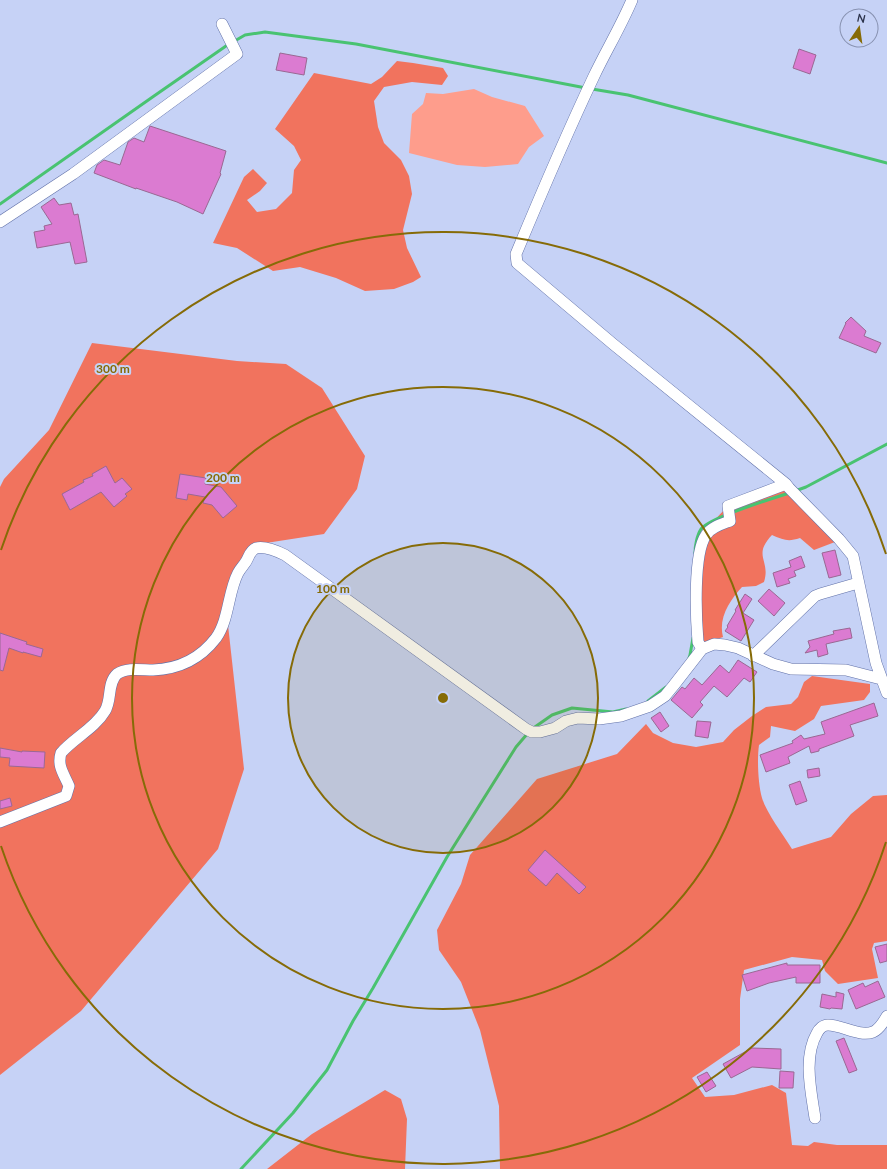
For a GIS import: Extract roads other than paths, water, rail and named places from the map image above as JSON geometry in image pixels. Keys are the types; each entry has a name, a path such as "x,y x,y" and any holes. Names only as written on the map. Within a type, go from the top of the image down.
{"street":[{"path":"632,0 594,75 557,158 548,174 516,254 517,263 613,344 786,484 839,539 853,556 876,663 887,693"},
{"path":"0,222 73,174 237,54 222,24"},
{"path":"702,649 698,642 697,591 699,552 706,534 715,527 730,522 728,506 786,484"},
{"path":"0,822 66,796 69,786 59,765 61,753 106,711 113,679 118,674 123,671 155,670 176,667 193,660 206,649 216,638 222,628 238,573 246,562 250,552 256,548 266,549 285,555 526,730 532,732 540,732 555,728 566,721 578,718 599,719 621,716 650,706 664,696 702,649 714,644 738,648 753,656 791,669 846,670 881,679"},
{"path":"753,656 815,596 858,583"},
{"path":"815,1118 809,1055 814,1038 820,1028 827,1024 865,1033 874,1032 879,1028 887,1016"}],"waterway":[{"path":"154,96 226,46 245,35 265,32 356,44 586,88"},
{"path":"592,89 628,95 887,163"},
{"path":"0,204 154,96"},
{"path":"795,491 806,487 887,444"},
{"path":"695,553 698,534 707,524 728,514 789,493"},
{"path":"689,658 693,638"},
{"path":"648,701 666,687"},
{"path":"532,729 552,715 572,708 613,712 626,709"},
{"path":"241,1169 293,1113 327,1070 353,1021 447,857 516,747 528,733"}]}
